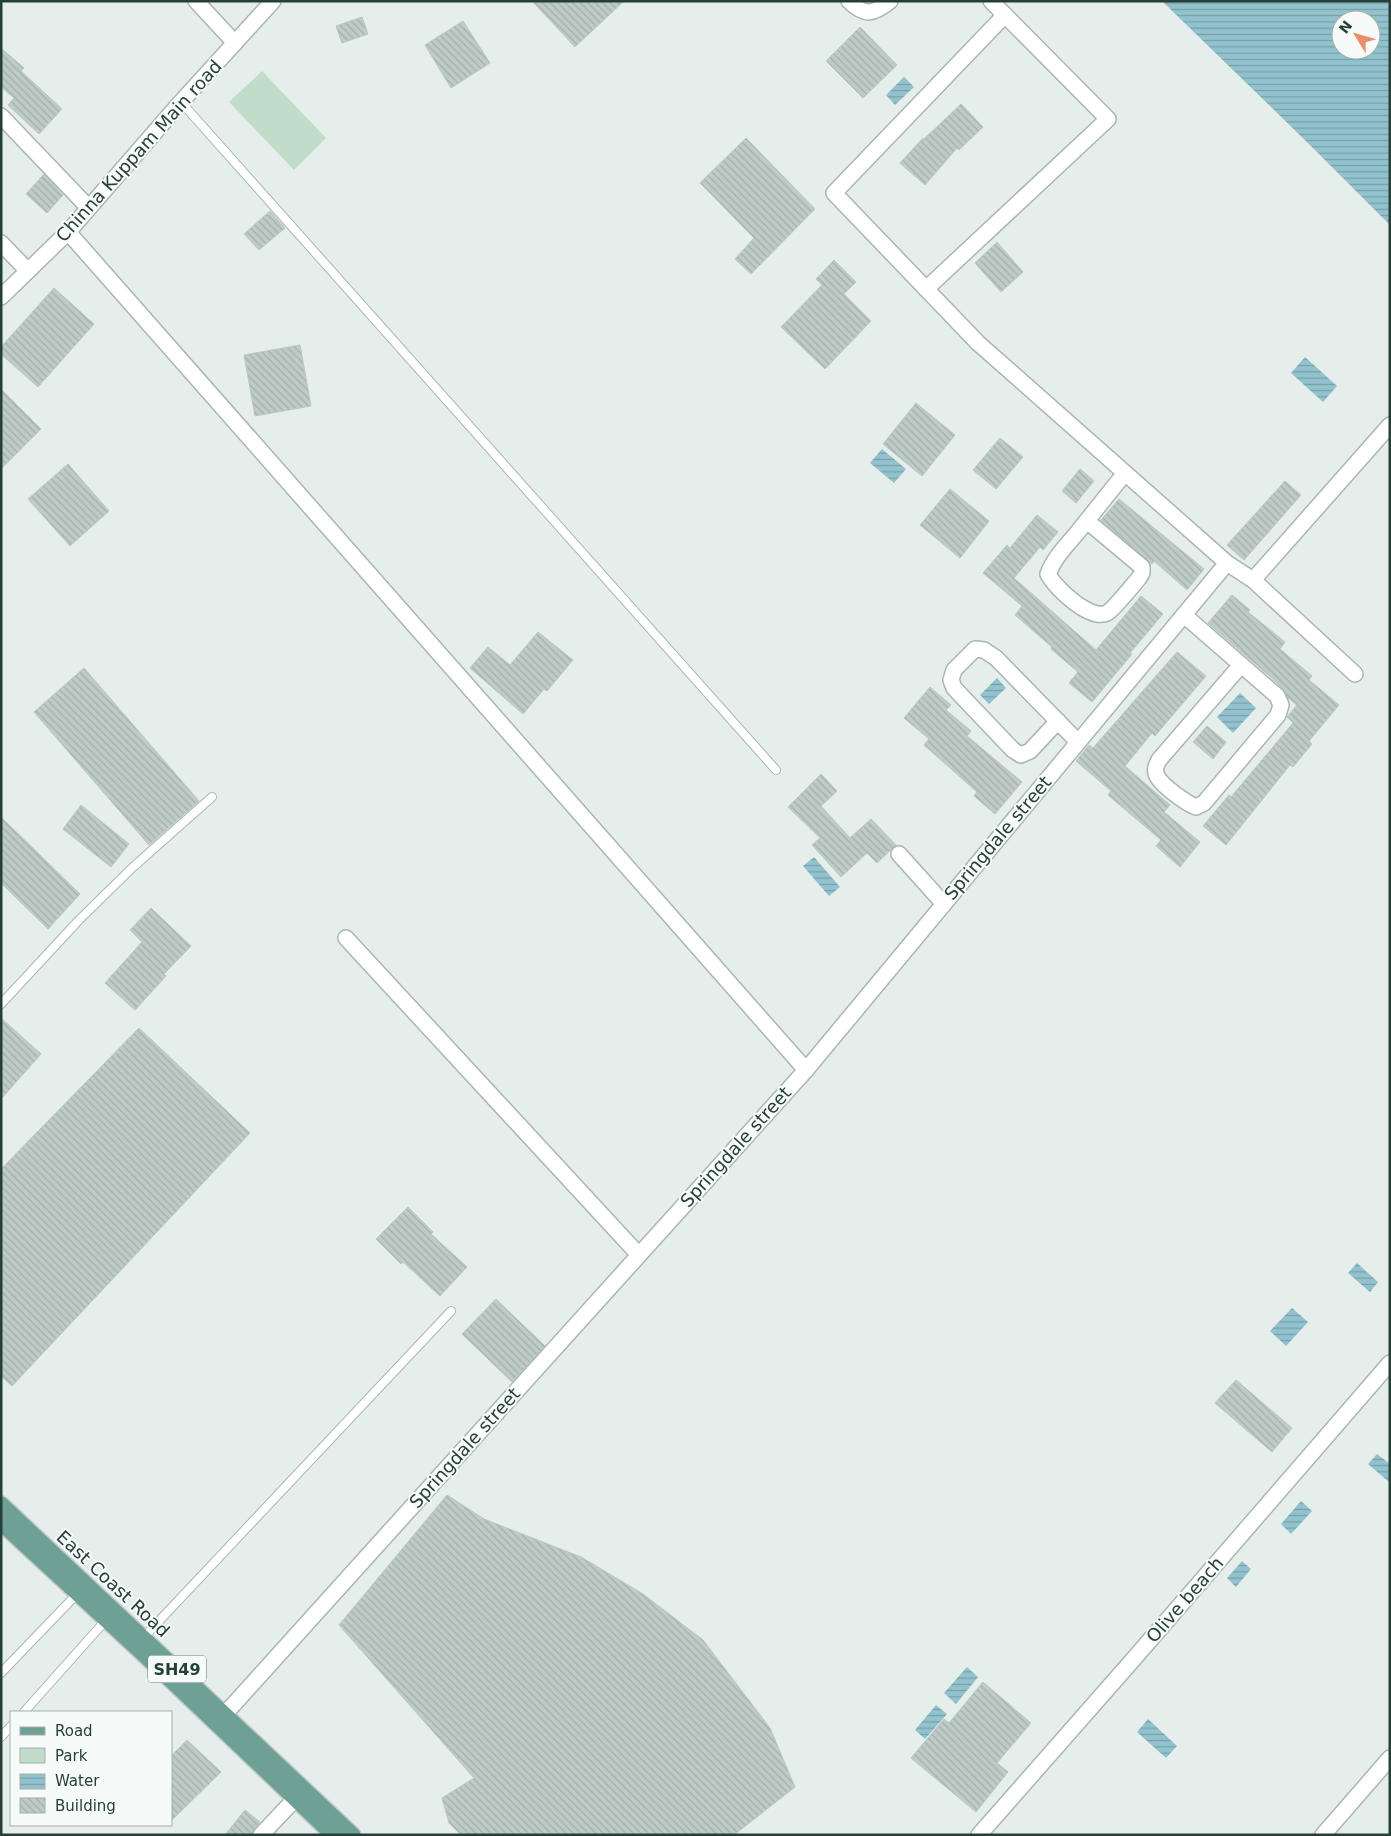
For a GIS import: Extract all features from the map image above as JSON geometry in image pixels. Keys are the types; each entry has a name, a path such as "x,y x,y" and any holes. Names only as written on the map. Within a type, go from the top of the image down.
{"main road":[{"name":"East Coast Road","path":"1,1504 353,1835"},
{"name":"East Coast Road","path":"4,1530 106,1620 333,1835"}],"street":[{"path":"196,1 235,43"},
{"name":"Chinna Kuppam Main road","path":"1,297 68,232 181,102 273,1"},
{"path":"849,1 858,10 866,12 880,9 890,1"},
{"path":"926,289 1108,119 991,1"},
{"path":"1005,15 834,193 978,343 1227,563 1253,580 1355,674"},
{"path":"1,116 88,207"},
{"path":"68,232 806,1070"},
{"path":"1,243 28,271"},
{"path":"1253,580 1390,425"},
{"path":"1087,521 1142,567 1142,573 1139,578 1108,613 1098,615 1088,612 1053,584 1048,574 1052,564 1125,473"},
{"name":"Springdale street","path":"225,1714 806,1070 1227,563"},
{"path":"1184,614 1277,696 1281,705 1278,715 1204,802 1196,807 1187,803 1158,778 1155,769 1159,760 1241,665"},
{"path":"1058,721 1030,751 1021,755 1013,750 954,688 951,680 954,670 975,649 984,650 996,658 1058,721 1078,742"},
{"path":"899,854 944,904"},
{"path":"346,938 639,1255"},
{"name":"Olive beach","path":"978,1835 1138,1655 1390,1363"},
{"path":"1323,1835 1390,1758"},
{"path":"261,1835 295,1799"}],"lane":[{"path":"181,102 776,770"},
{"path":"1,1004 79,920 138,862 212,797"},
{"path":"143,1638 451,1311"},
{"path":"1,1673 77,1594"},
{"path":"25,1711 106,1620"},
{"path":"1,1737 10,1727"}],"green space":[{"path":"262,71 326,138 294,170 229,102"}],"water":[{"path":"1162,1 1390,1 1390,225 1309,144"},
{"path":"904,77 914,87 895,105 886,95"},
{"path":"1305,357 1337,386 1323,402 1291,373"},
{"path":"882,449 906,469 894,483 870,463"},
{"path":"997,678 1006,688 989,704 980,695"},
{"path":"1240,693 1256,708 1233,733 1217,717"},
{"path":"814,857 840,887 829,896 803,866"},
{"path":"1357,1263 1378,1282 1370,1292 1348,1273"},
{"path":"1292,1308 1308,1322 1286,1346 1270,1331"},
{"path":"1377,1454 1390,1464 1389,1482 1368,1464"},
{"path":"1301,1501 1312,1511 1291,1534 1281,1524"},
{"path":"1242,1561 1251,1569 1236,1587 1227,1578"},
{"path":"967,1667 978,1677 956,1704 944,1693"},
{"path":"936,1705 947,1714 925,1739 915,1730"},
{"path":"1148,1719 1177,1746 1166,1758 1137,1732"}],"building":[{"path":"532,1 624,1 575,47"},
{"path":"362,17 368,34 342,43 336,26"},
{"path":"463,21 490,63 451,88 425,45"},
{"path":"860,27 897,65 863,98 826,61"},
{"path":"1,48 24,68 21,71 62,109 39,134 8,105 14,98 1,87"},
{"path":"961,104 983,127 959,150 957,148 925,185 900,163 923,138"},
{"path":"746,138 815,209 751,274 735,259 754,238 700,183"},
{"path":"44,174 63,195 47,213 26,194"},
{"path":"270,211 285,228 259,250 244,234"},
{"path":"997,242 1023,272 1001,292 975,263"},
{"path":"834,260 856,282 844,294 871,321 825,369 781,327 822,285 816,279"},
{"path":"54,288 94,324 38,387 1,354 1,347"},
{"path":"300,345 311,406 255,416 244,355"},
{"path":"1,389 41,429 1,469"},
{"path":"916,403 955,435 922,476 883,444"},
{"path":"1000,438 1023,457 996,489 973,470"},
{"path":"68,464 109,511 70,546 28,499"},
{"path":"1080,469 1094,481 1076,503 1062,491"},
{"path":"1285,481 1301,495 1244,560 1227,545"},
{"path":"950,489 989,521 960,558 920,525"},
{"path":"1119,499 1204,569 1187,590 1154,561 1152,564 1101,520"},
{"path":"1037,515 1058,532 1043,550 1040,547 1014,578 1096,650 1141,596 1163,614 1092,702 1069,683 1078,672 1015,615 1022,606 983,573 1007,545 1010,548"},
{"path":"1232,595 1250,610 1248,612 1285,642 1280,649 1312,676 1309,680 1339,705 1309,741 1312,744 1293,767 1290,765 1226,845 1203,826 1229,795 1231,797 1293,723 1287,717 1297,705 1288,698 1283,689 1274,680 1208,623"},
{"path":"538,632 573,660 547,691 544,689 523,714 470,668 488,647 510,665"},
{"path":"1177,652 1206,676 1155,736 1152,733 1125,766 1170,805 1164,812 1200,842 1180,867 1156,846 1161,840 1108,795 1111,791 1076,761 1089,745 1093,748"},
{"path":"84,668 199,801 149,845 34,712"},
{"path":"930,687 951,705 946,710 971,731 967,736 1022,782 995,814 974,796 977,792 924,745 929,739 904,718"},
{"path":"1207,726 1226,742 1213,759 1193,742"},
{"path":"821,774 837,791 821,806 850,838 871,819 896,845 877,863 867,853 841,877 812,845 820,838 788,807"},
{"path":"81,805 129,844 111,867 63,829"},
{"path":"1,817 80,894 48,929 1,883"},
{"path":"151,908 191,946 164,974 166,976 135,1010 105,983 142,942 130,930"},
{"path":"1,1018 41,1054 1,1099"},
{"path":"139,1028 250,1133 12,1386 1,1376 1,1169"},
{"path":"408,1207 433,1232 431,1234 467,1267 440,1296 403,1262 401,1264 376,1239"},
{"path":"496,1299 545,1346 512,1382 462,1334"},
{"path":"1236,1380 1292,1428 1272,1452 1215,1403"},
{"path":"447,1495 484,1519 581,1557 643,1594 703,1640 770,1728 795,1787 734,1835 461,1835 449,1823 442,1798 474,1778 339,1625"},
{"path":"983,1682 1031,1723 997,1763 1008,1772 976,1812 911,1758 944,1719 949,1723"},
{"path":"187,1740 221,1772 172,1820 172,1755"},
{"path":"245,1810 260,1822 252,1835 225,1835"}]}
